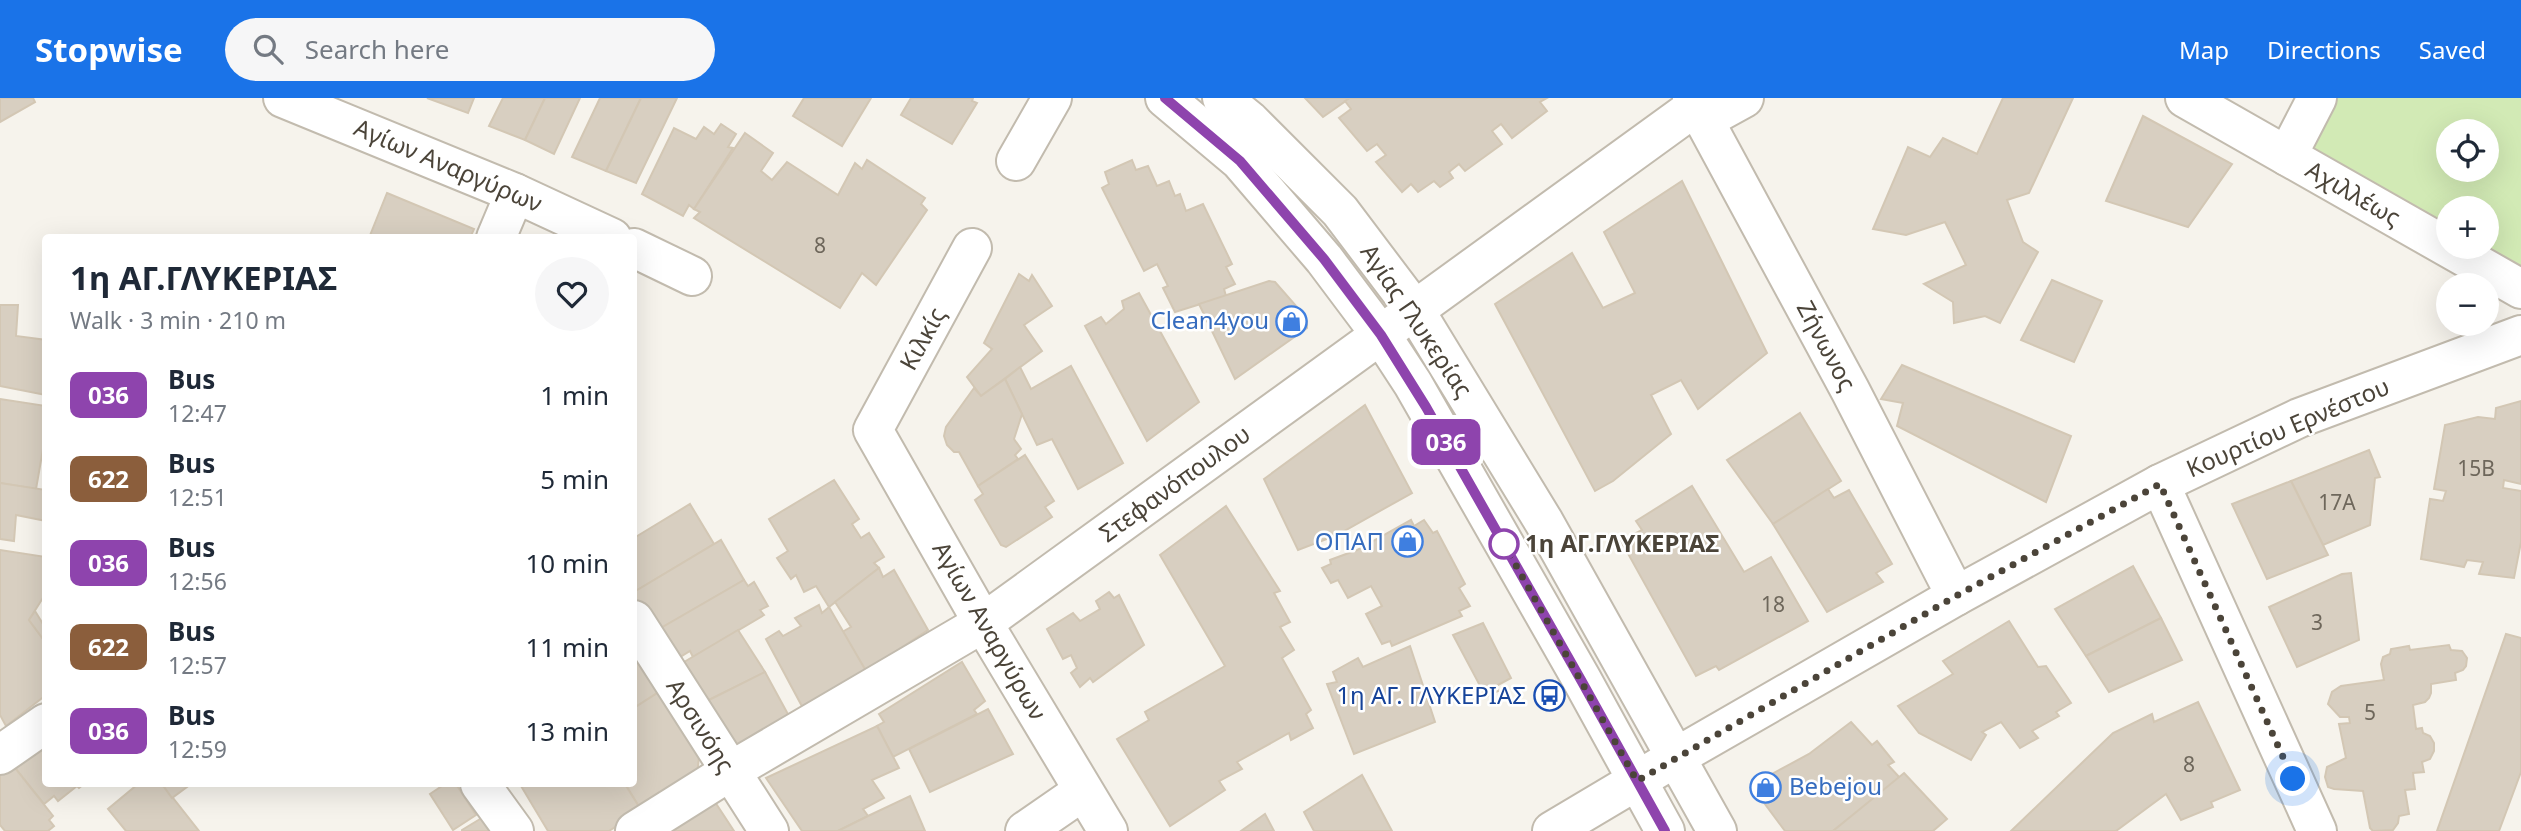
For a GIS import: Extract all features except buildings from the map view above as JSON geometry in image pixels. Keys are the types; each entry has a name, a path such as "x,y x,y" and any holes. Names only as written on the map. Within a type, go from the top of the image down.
{"street":[{"name":"Αγίων Αναργύρων","path":"283,98 515,193 603,234"},
{"path":"1016,161 1052,98"},
{"name":"Αγίας Γλυκερίας","path":"1165,98 1240,161 1324,259 1381,335 1419,396 1665,831"},
{"name":"Αγίας Γλυκερίας","path":"1222,98 1250,121 1340,211 1415,309 1544,522 1717,831"},
{"name":"Στεφανόπουλου","path":"635,831 729,772 983,622 1697,108 1744,98"},
{"name":"Αχιλλέως","path":"2185,98 2521,289"},
{"path":"2287,156 2317,98"},
{"name":"Ζήνωνος","path":"1697,108 1850,390 1956,596"},
{"path":"498,234 515,193"},
{"name":"Κιλκίς","path":"873,430 972,248"},
{"path":"637,249 692,276"},
{"name":"Κουρτίου Ερνέστου","path":"1552,831 1956,596 2160,484 2299,418 2521,335"},
{"name":"Αγίων Αναργύρων","path":"873,430 983,622 1108,831"},
{"path":"2160,484 2315,830"},
{"name":"Αρσινόης","path":"637,625 769,831"},
{"path":"0,755 42,726"},
{"path":"482,787 514,831"},
{"path":"1025,831 1083,791"}],"green space":[{"path":"2325,98 2521,98 2521,271 2498,259 2499,196 2436,196 2436,226 2300,152"}],"bus line":[{"name":"036","path":"1165,98 1240,161 1324,259 1381,335 1413,384 1665,831"}],"place":[{"name":"Clean4you","path":"1292,321"},
{"name":"ΟΠΑΠ","path":"1407,542"},
{"name":"1η ΑΓ.ΓΛΥΚΕΡΙΑΣ","path":"1504,544"},
{"name":"1η ΑΓ. ΓΛΥΚΕΡΙΑΣ","path":"1549,696"},
{"name":"Bebejou","path":"1766,787"}],"route":[{"path":"1504,544 1637,781 1956,596 2160,484 2293,779"}]}
